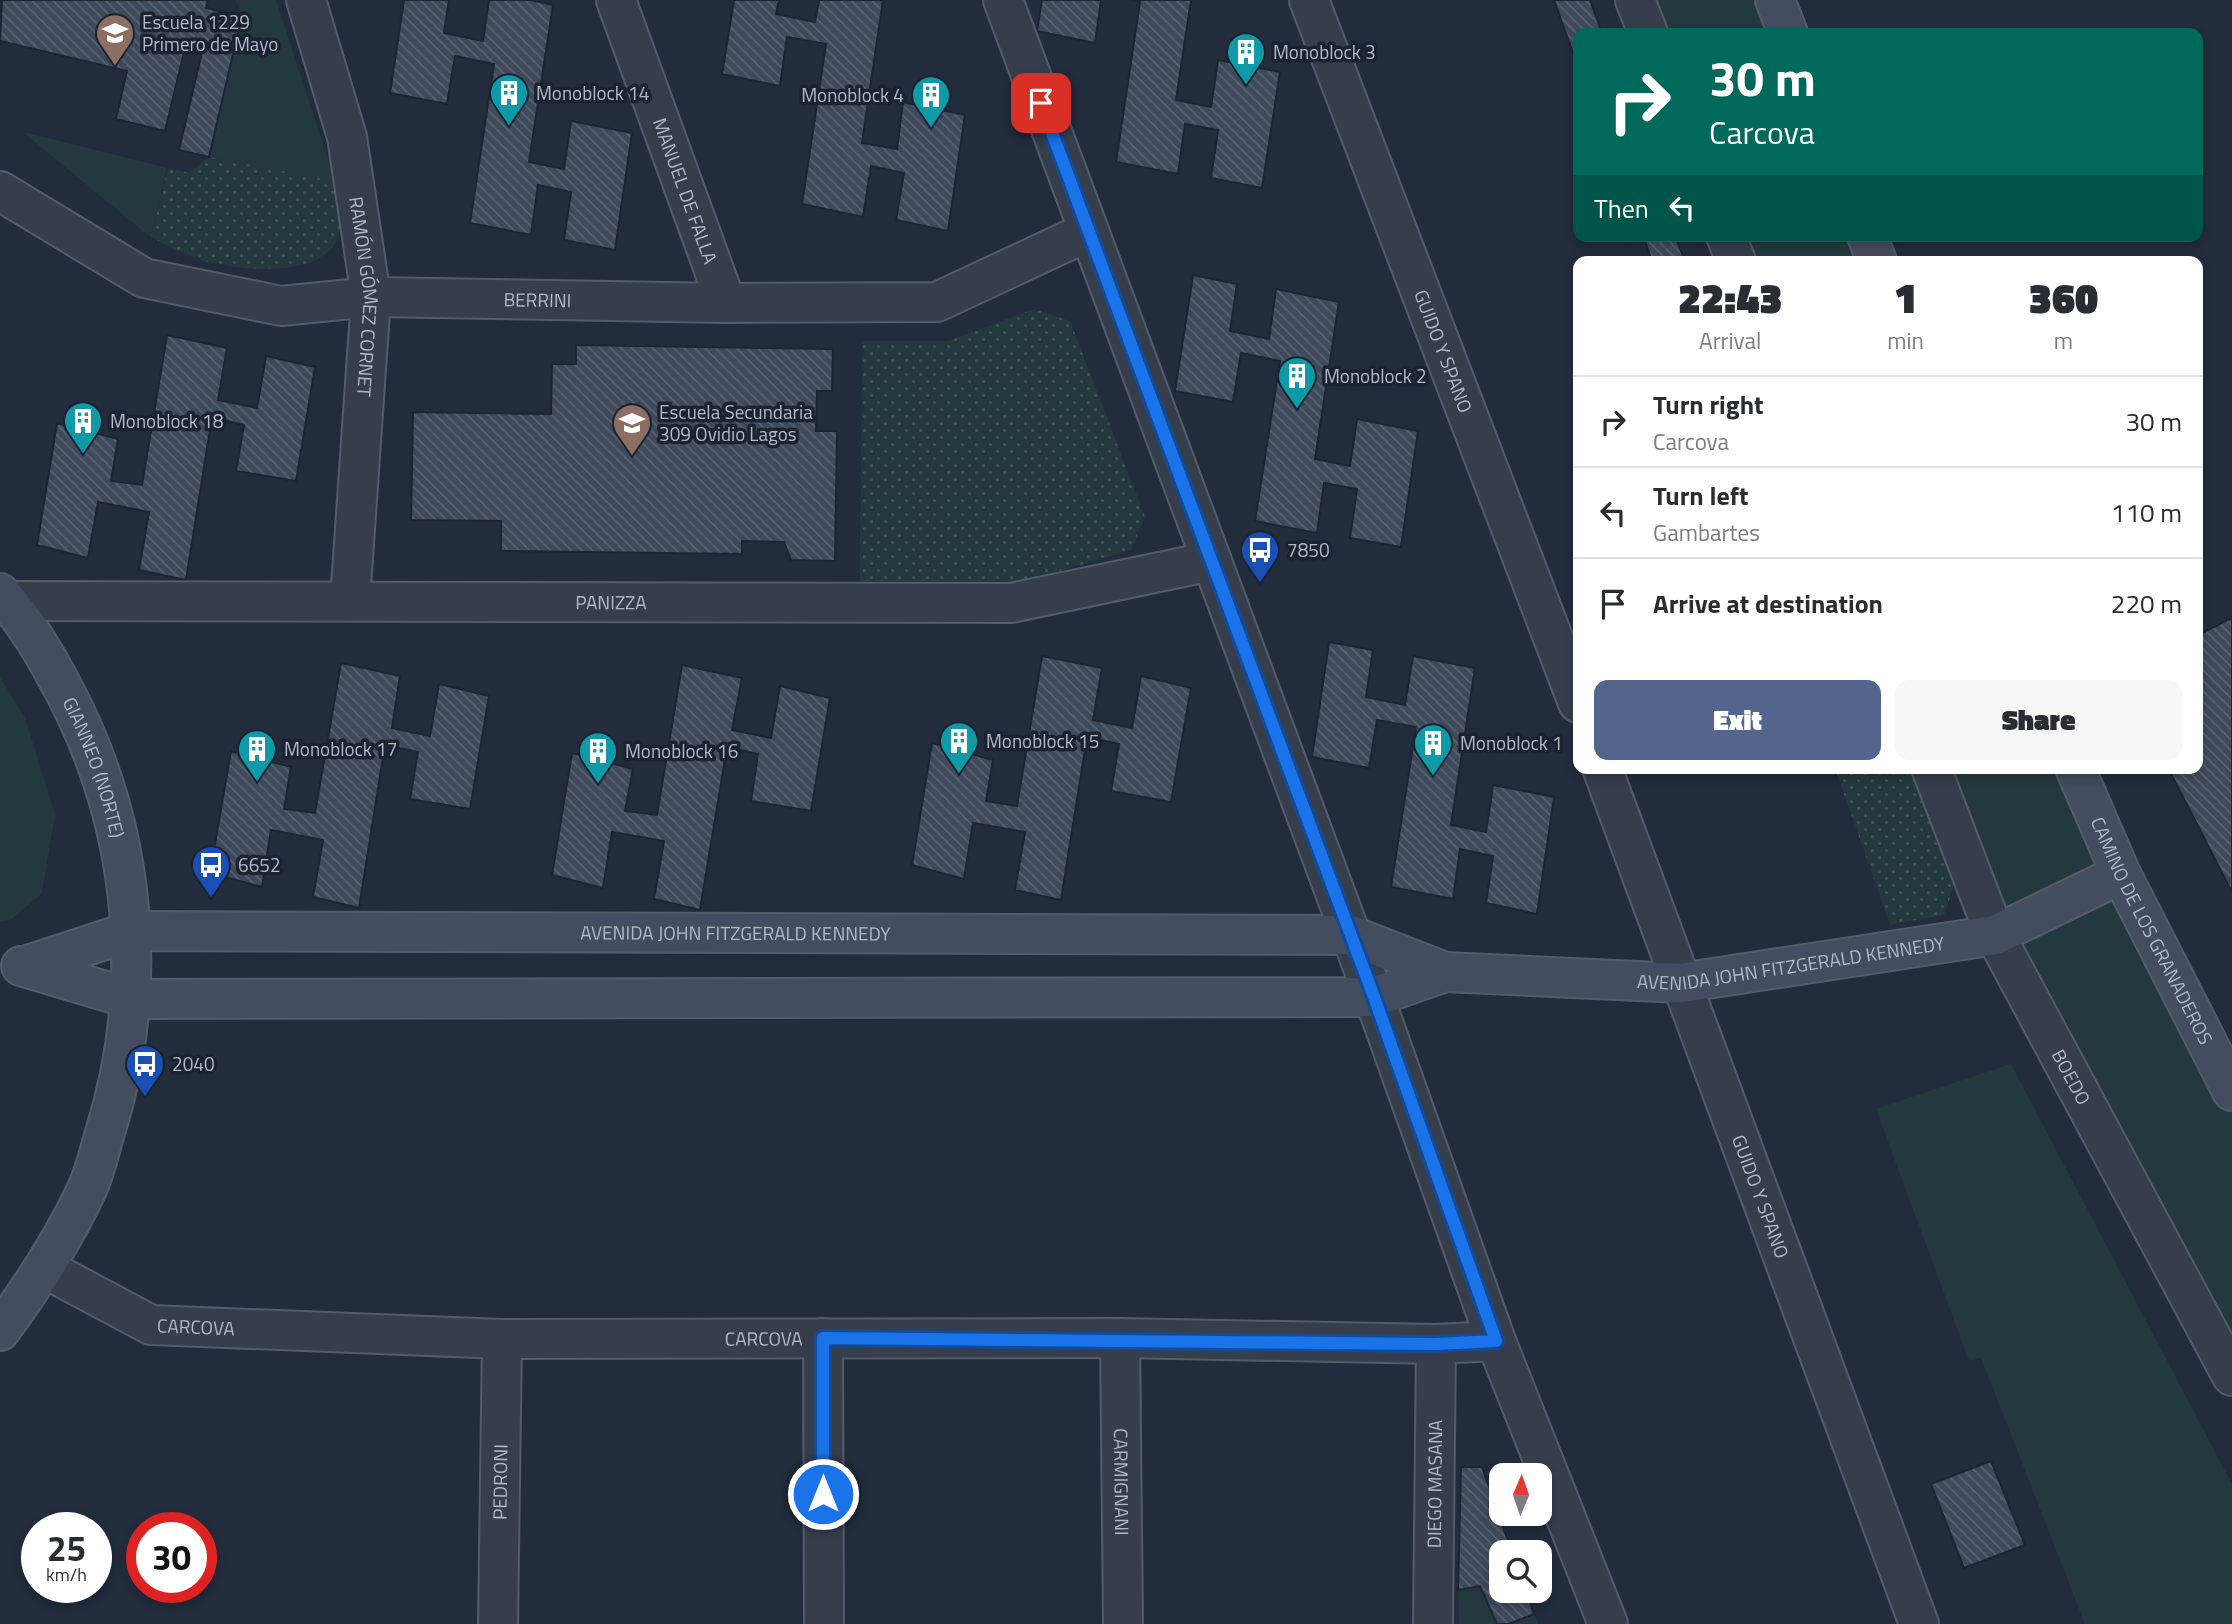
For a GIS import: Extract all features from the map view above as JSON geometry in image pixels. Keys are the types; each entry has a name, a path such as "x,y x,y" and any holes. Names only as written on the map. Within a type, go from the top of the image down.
{"street":[{"name":"RAMÓN GÓMEZ CORNET","path":"306,0 347,137 371,297 350,601"},
{"name":"MANUEL DE FALLA","path":"616,0 726,303"},
{"path":"1003,0 1374,997 1496,1341 1608,1624"},
{"name":"GUIDO Y SPANO","path":"1309,0 1573,690"},
{"path":"1635,0 1646,28"},
{"path":"1775,0 1786,28"},
{"name":"BERRINI","path":"0,191 144,278 281,306 371,297 726,303 937,302 1089,231"},
{"name":"PANIZZA","path":"4,597 1011,603 1212,561"},
{"name":"GIANNEO (NORTE)","path":"0,1331 46,1269 89,1184 118,1093 132,999 132,947 121,848 107,790 82,723 48,659 4,597"},
{"name":"GUIDO Y SPANO","path":"1604,774 1919,1624"},
{"name":"BOEDO","path":"1933,774 1995,935 2232,1376"},
{"name":"CAMINO DE LOS GRANADEROS","path":"2078,774 2121,874 2232,1091"},
{"name":"AVENIDA JOHN FITZGERALD KENNEDY","path":"13,966 132,947 1350,935 1445,972 1681,983 1995,935 2121,874"},
{"name":"AVENIDA JOHN FITZGERALD KENNEDY","path":"13,966 132,999 1374,997 1445,972"},
{"name":"CARCOVA","path":"46,1269 151,1325 502,1339 1120,1339 1436,1344 1496,1341"},
{"path":"823,1338 824,1624"},
{"name":"PEDRONI","path":"498,1624 502,1339"},
{"name":"CARMIGNANI","path":"1120,1339 1123,1624"},
{"name":"DIEGO MASANA","path":"1433,1624 1436,1344"}],"green space":[{"path":"236,0 276,0 335,181 209,157 242,16"},
{"path":"1635,0 1775,0 1786,28 1646,28"},
{"path":"23,132 167,168 151,237 150,237"},
{"path":"209,157 335,181 341,225 335,243 323,256 306,264 263,269 205,261 151,237 168,168 189,173"},
{"path":"1728,242 1869,242 1875,256 1734,256"},
{"path":"1034,309 1070,321 1145,517 1131,550 1018,583 860,581 862,341 949,341"},
{"path":"0,677 25,718 55,814 42,893 12,919 0,922"},
{"path":"1837,774 1912,774 1954,886 1944,915 1890,925"},
{"path":"1934,774 2078,774 2232,1091 2232,1376"},
{"path":"2011,1064 2232,1484 2232,1624 2085,1624 1981,1358 1969,1361 1876,1109"},
{"path":"1461,1467 1482,1467 1489,1487 1489,1526 1503,1526 1508,1540 1489,1540 1489,1603 1530,1603 1538,1624 1459,1624 1457,1541"}],"building":[{"path":"2,0 208,0 206,8 242,16 209,157 179,150 202,52 185,48 165,131 116,119 127,71 0,41"},
{"name":"Monoblock 14","path":"404,0 449,0 444,33 483,41 489,0 531,0 553,5 529,162 564,169 571,121 632,133 615,250 564,240 571,192 538,185 531,235 470,223 494,64 455,56 447,104 390,93"},
{"name":"Monoblock 4","path":"734,0 779,0 776,14 815,22 819,0 883,0 862,143 897,149 903,102 965,115 948,231 896,220 904,173 871,166 863,217 802,204 826,44 787,37 780,86 722,74"},
{"path":"1042,0 1101,0 1095,43 1037,31"},
{"name":"Monoblock 3","path":"1131,0 1191,0 1176,100 1211,107 1218,60 1280,72 1262,188 1211,178 1218,130 1185,124 1178,174 1116,162 1140,2"},
{"path":"1554,0 1590,0 1600,28 1573,28 1573,53"},
{"path":"1645,242 1677,242 1683,256 1650,256"},
{"name":"Monoblock 2","path":"1193,275 1237,284 1230,331 1269,339 1276,289 1339,302 1315,459 1350,466 1357,419 1418,431 1401,547 1350,538 1357,489 1324,483 1317,533 1255,521 1280,361 1241,353 1233,402 1175,391"},
{"name":"Monoblock 18","path":"167,335 227,348 218,400 257,408 266,356 315,367 296,481 236,471 244,425 212,417 186,580 139,570 149,512 98,502 88,558 37,545 57,423 118,439 111,481 142,485"},
{"name":"Escuela Secundaria 309 Ovidio Lagos","path":"576,345 833,349 832,391 817,391 816,431 837,431 835,561 791,560 784,542 742,541 742,554 501,551 501,521 411,520 413,412 551,414 552,364 576,364"},
{"path":"2232,618 2232,892 2171,774 2203,774 2203,632"},
{"name":"Monoblock 1","path":"1329,642 1373,650 1366,697 1405,705 1413,656 1475,668 1451,825 1486,832 1493,785 1554,797 1537,914 1486,903 1493,856 1460,849 1453,899 1391,887 1416,727 1377,720 1369,768 1312,757"},
{"name":"Monoblock 15","path":"1042,656 1102,668 1093,720 1132,728 1141,676 1191,688 1171,802 1111,791 1119,744 1087,737 1061,900 1015,890 1025,832 973,823 964,879 912,865 932,743 993,760 986,801 1017,806"},
{"name":"Monoblock 17","path":"341,663 400,676 392,728 430,736 439,684 489,696 470,809 410,799 418,752 385,745 359,908 313,897 323,840 271,830 262,887 210,873 231,751 291,767 284,809 315,813"},
{"name":"Monoblock 16","path":"682,665 742,678 732,730 771,738 780,686 830,698 811,811 751,801 758,754 727,747 700,910 654,899 664,841 612,832 603,888 552,875 572,753 633,769 625,811 657,815"},
{"path":"1991,1461 2025,1545 1964,1568 1931,1484"},
{"path":"1461,1467 1482,1467 1489,1487 1489,1526 1503,1526 1508,1540 1489,1540 1489,1603 1530,1603 1534,1614 1509,1624 1497,1624 1480,1586 1458,1590"}],"place":[{"name":"Escuela 1229 Primero de Mayo","path":"115,67"},
{"name":"Monoblock 3","path":"1246,86"},
{"name":"Monoblock 14","path":"509,127"},
{"name":"Monoblock 4","path":"931,129"},
{"name":"Monoblock 2","path":"1297,410"},
{"name":"Monoblock 18","path":"83,455"},
{"name":"Escuela Secundaria 309 Ovidio Lagos","path":"632,457"},
{"name":"7850","path":"1260,584"},
{"name":"Monoblock 15","path":"959,775"},
{"name":"Monoblock 1","path":"1433,777"},
{"name":"Monoblock 17","path":"257,783"},
{"name":"Monoblock 16","path":"598,785"},
{"name":"6652","path":"211,899"},
{"name":"2040","path":"145,1098"}],"route":[{"path":"823,1494 823,1338 1436,1344 1496,1341 1374,997 1041,103"}]}
